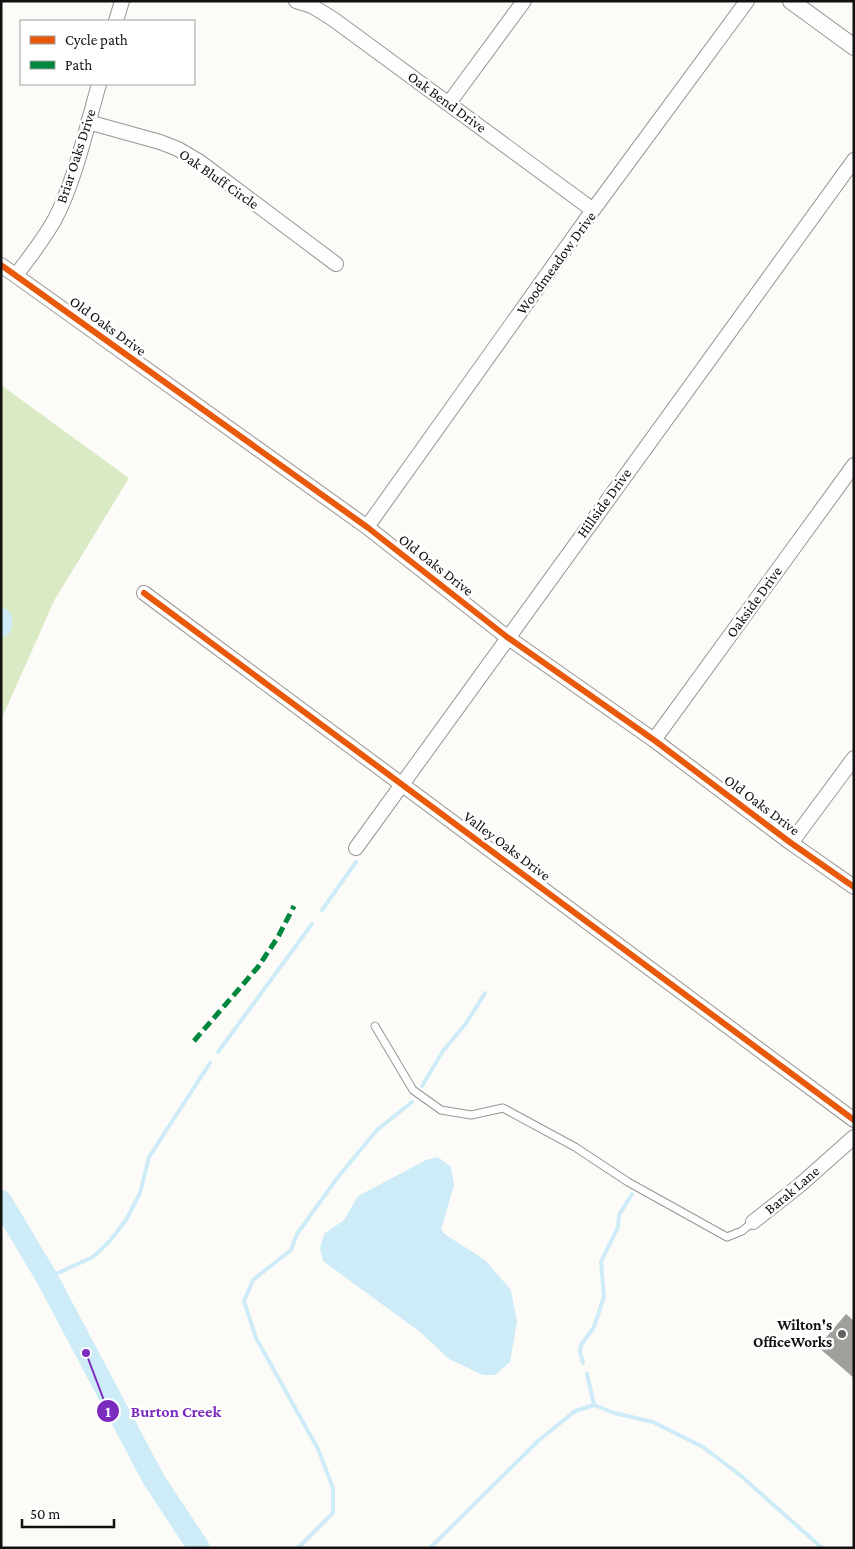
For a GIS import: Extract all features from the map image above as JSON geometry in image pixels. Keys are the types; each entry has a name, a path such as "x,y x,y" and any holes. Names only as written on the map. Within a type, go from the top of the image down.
{"street":[{"path":"116,20 122,1"},
{"name":"Oak Bend Drive","path":"296,1 312,6 332,19 593,210"},
{"path":"448,103 524,1"},
{"name":"Woodmeadow Drive","path":"367,527 593,210 747,1"},
{"path":"791,1 854,47"},
{"name":"Briar Oaks Drive","path":"16,275 41,242 56,218 70,183 98,85"},
{"name":"Oak Bluff Circle","path":"88,122 160,142 178,149 200,162 336,264"},
{"name":"Hillside Drive","path":"356,848 854,160"},
{"name":"Old Oaks Drive","path":"1,265 367,527 508,637 654,740 791,843 854,887"},
{"name":"Oakside Drive","path":"654,740 854,465"},
{"name":"Valley Oaks Drive","path":"144,593 854,1120"},
{"path":"791,843 854,758"},
{"name":"Barak Lane","path":"754,1222 854,1136"}],"lane":[{"name":"Barak Lane","path":"375,1026 413,1090 440,1110 471,1115 503,1108 575,1147 628,1182 727,1238 742,1231 754,1222"}],"green space":[{"path":"1,385 129,478 54,601 1,720"}],"water":[{"path":"438,1157 451,1167 454,1185 441,1230 485,1260 511,1290 517,1322 510,1362 495,1375 483,1375 449,1359 420,1332 323,1261 320,1249 324,1234 344,1220 358,1196 426,1160"}],"building":[{"name":"Wilton's OfficeWorks","path":"846,1314 854,1321 854,1378 818,1347"}],"waterway":[{"path":"1,619 1,626"},
{"path":"322,910 356,862"},
{"path":"218,1052 312,924"},
{"path":"422,1086 443,1051 467,1022 485,993"},
{"path":"47,1278 93,1257 109,1242 126,1220 140,1193 149,1157 210,1063"},
{"path":"298,1548 333,1513 333,1488 318,1449 256,1338 244,1301 253,1280 291,1250 297,1234 338,1177 377,1130 412,1102"},
{"path":"583,1363 580,1352 581,1345 594,1327 604,1297 601,1262 618,1227 619,1215 632,1194"},
{"path":"1,1201 47,1278 154,1480 199,1548"},
{"path":"587,1374 594,1405"},
{"path":"430,1548 538,1441 575,1411 594,1405 614,1413 653,1422 703,1447 740,1475 822,1548"}],"marked path":[{"path":"194,1041 258,967 278,937 294,906"}],"cycle path":[{"path":"1,265 367,527 507,637 654,740 791,843 854,887"},
{"path":"144,593 854,1120"}],"place":[{"name":"Wilton's OfficeWorks","path":"842,1334"},
{"name":"Burton Creek","path":"86,1353"}]}
